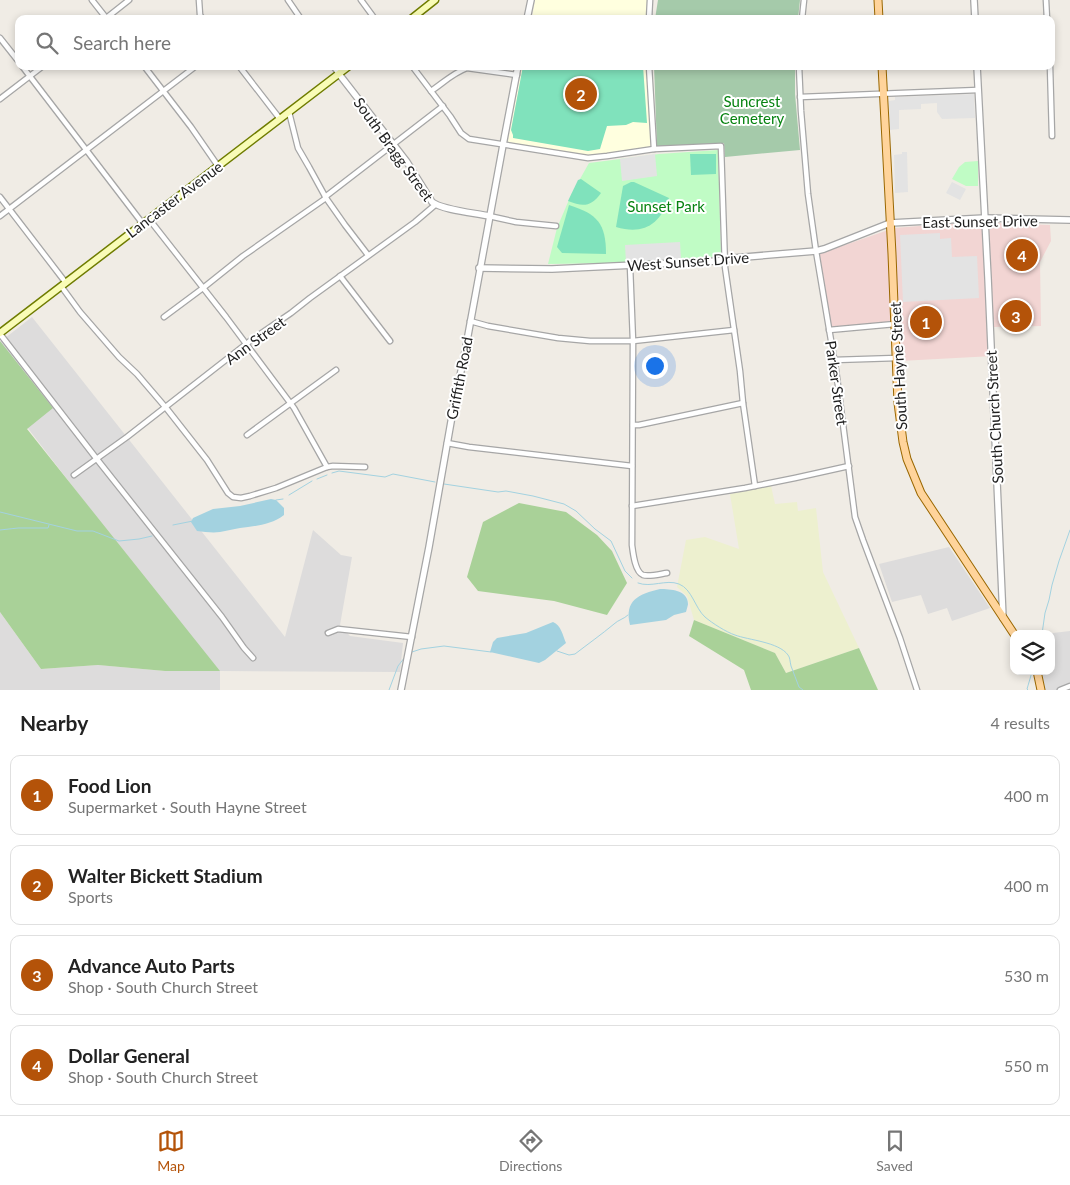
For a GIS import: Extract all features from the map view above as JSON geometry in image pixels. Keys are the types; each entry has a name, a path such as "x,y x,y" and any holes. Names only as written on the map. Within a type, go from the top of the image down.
{"main road":[{"path":"416,15 435,0"},
{"path":"878,0 879,15"},
{"name":"Lancaster Avenue","path":"0,333 344,70"},
{"name":"South Hayne Street","path":"882,70 901,428 907,459 913,476 927,503 1011,630"},
{"path":"1038,675 1041,690"}],"street":[{"path":"92,0 104,15"},
{"path":"110,15 129,0"},
{"path":"199,0 201,15"},
{"path":"288,0 297,15"},
{"path":"361,0 372,15"},
{"path":"528,15 531,0"},
{"path":"649,15 650,0"},
{"path":"802,15 804,0"},
{"path":"974,0 975,15"},
{"path":"1046,0 1047,15"},
{"path":"0,38 15,57"},
{"path":"25,70 87,150 203,288 247,344 291,404 327,468"},
{"path":"0,99 38,70"},
{"path":"147,70 191,127 218,166"},
{"path":"0,216 191,70"},
{"path":"242,70 280,119"},
{"name":"South Bragg Street","path":"336,70 394,145 416,175 427,196 435,205 523,223 556,226"},
{"path":"415,70 443,106 460,133 469,139 588,158 654,149 722,146 725,260 755,486"},
{"path":"432,91 462,70"},
{"path":"481,70 517,75"},
{"name":"Griffith Road","path":"401,690 518,70"},
{"path":"649,70 654,149"},
{"name":"Parker Street","path":"799,70 808,194 856,517 917,690"},
{"name":"South Church Street","path":"977,70 1003,618"},
{"path":"1050,70 1052,136"},
{"path":"800,97 978,90"},
{"path":"164,316 243,256 326,198 443,106"},
{"path":"289,112 298,148 326,198 344,225 368,255"},
{"path":"0,197 80,312 166,407 207,460 228,493 236,498 245,497 276,488 332,466 365,467"},
{"name":"Ann Street","path":"74,475 127,437 247,344 415,222 435,205"},
{"name":"East Sunset Drive","path":"890,223 985,218 1070,220"},
{"name":"West Sunset Drive","path":"480,268 552,269 630,266 725,260 816,251 890,223"},
{"path":"630,266 633,341 632,545 639,573 648,576 667,573"},
{"path":"340,276 390,341"},
{"path":"470,321 567,340 598,342 633,341 734,330"},
{"path":"829,330 895,324"},
{"path":"0,333 253,658"},
{"path":"834,360 897,358"},
{"path":"247,435 336,370"},
{"path":"633,425 743,403"},
{"path":"447,442 469,447 632,466"},
{"path":"632,506 724,492 849,466"},
{"path":"328,633 338,629 412,637"},
{"path":"1060,690 1070,686"}],"shaded area":[{"path":"535,0 647,0 646,15 533,15"},
{"path":"521,70 646,70 651,148 587,156 508,142"},
{"path":"974,94 975,118 942,119 937,112 937,103 921,104 921,109 899,110 899,129 890,130 889,101 895,100 895,97"},
{"path":"902,152 907,152 908,192 895,193 894,155 902,154"},
{"path":"655,154 657,176 622,181 620,159"},
{"path":"952,182 966,189 960,200 946,193"},
{"path":"945,224 1050,225 1051,241 1040,262 1041,326 993,327 993,356 900,361 898,322 831,328 819,254 894,228"},
{"path":"940,233 940,239 951,238 952,257 977,256 979,298 903,302 900,235"},
{"path":"680,242 681,259 626,262 625,245"},
{"path":"32,317 285,637 313,530 341,555 352,557 340,625 350,636 403,643 400,672 220,671 220,690 0,690 0,612 41,669 98,665 165,671 215,671 0,392 0,342"},
{"path":"771,486 775,504 797,502 798,511 816,508 823,572 859,648 786,673 775,653 694,620 687,596 677,587 686,540 705,537 739,549 730,494"},
{"path":"949,547 990,608 952,621 947,608 928,614 921,595 892,602 879,564"},
{"path":"1070,631 1070,690 1043,690 1042,675 1055,675 1055,633"}],"green space":[{"path":"658,0 800,0 798,15 656,15"},
{"path":"522,70 643,70 647,123 633,122 626,125 607,126 600,149 588,151 513,138 511,130"},
{"name":"Suncrest Cemetery","path":"654,70 795,70 800,150 725,157 724,143 657,147"},
{"name":"Sunset Park","path":"718,150 721,254 718,257 618,263 548,264 557,228 571,195 589,163 659,154"},
{"path":"690,154 716,154 716,174 691,175"},
{"path":"978,161 978,186 966,186 952,179 959,167 965,162"},
{"path":"581,179 601,193 594,201 582,205 568,201 578,180"},
{"path":"631,182 669,198 661,215 655,221 649,226 634,230 616,227 623,186"},
{"path":"569,205 587,212 598,221 602,227 606,243 606,254 562,253 557,247"},
{"path":"0,341 53,408 27,429 220,671 165,671 98,665 41,669 0,612"},
{"path":"519,503 566,512 597,535 612,551 627,583 607,615 554,601 478,591 467,577 483,522"},
{"path":"694,620 775,653 786,673 859,648 878,690 751,690 744,670 689,636"}],"water":[{"path":"271,499 276,500 284,508 284,515 268,523 223,532 212,532 197,531 191,522 193,518 213,509 240,506"},
{"path":"660,589 669,589 682,593 687,599 686,612 674,615 666,620 630,625 629,610 631,604 640,596"},
{"path":"553,622 560,628 566,643 539,663 490,652 493,642 497,638 526,633"}],"waterway":[{"path":"332,473 339,471 385,477 393,474 435,482"},
{"path":"317,479 327,475"},
{"path":"289,495 312,481"},
{"path":"444,484 498,492 506,491 564,504 576,511 611,541 625,571 632,578"},
{"path":"276,500 283,499"},
{"path":"0,512 77,531 93,531 119,541 152,536"},
{"path":"173,525 193,521"},
{"path":"0,530 48,528 49,525"},
{"path":"1043,630 1052,585 1070,530"},
{"path":"638,583 648,585 669,582 679,584 687,590 705,617 719,627 735,635 778,647 788,655 799,687 803,690"},
{"path":"557,651 569,655 575,654 628,615"},
{"path":"412,652 444,646 491,652"},
{"path":"389,690 398,666 405,657"},
{"path":"1028,690 1031,675"}],"place":[{"name":"Walter Bickett Stadium","path":"581,94"},
{"name":"Dollar General","path":"1022,255"},
{"name":"Advance Auto Parts","path":"1016,316"},
{"name":"Food Lion","path":"926,322"}]}
